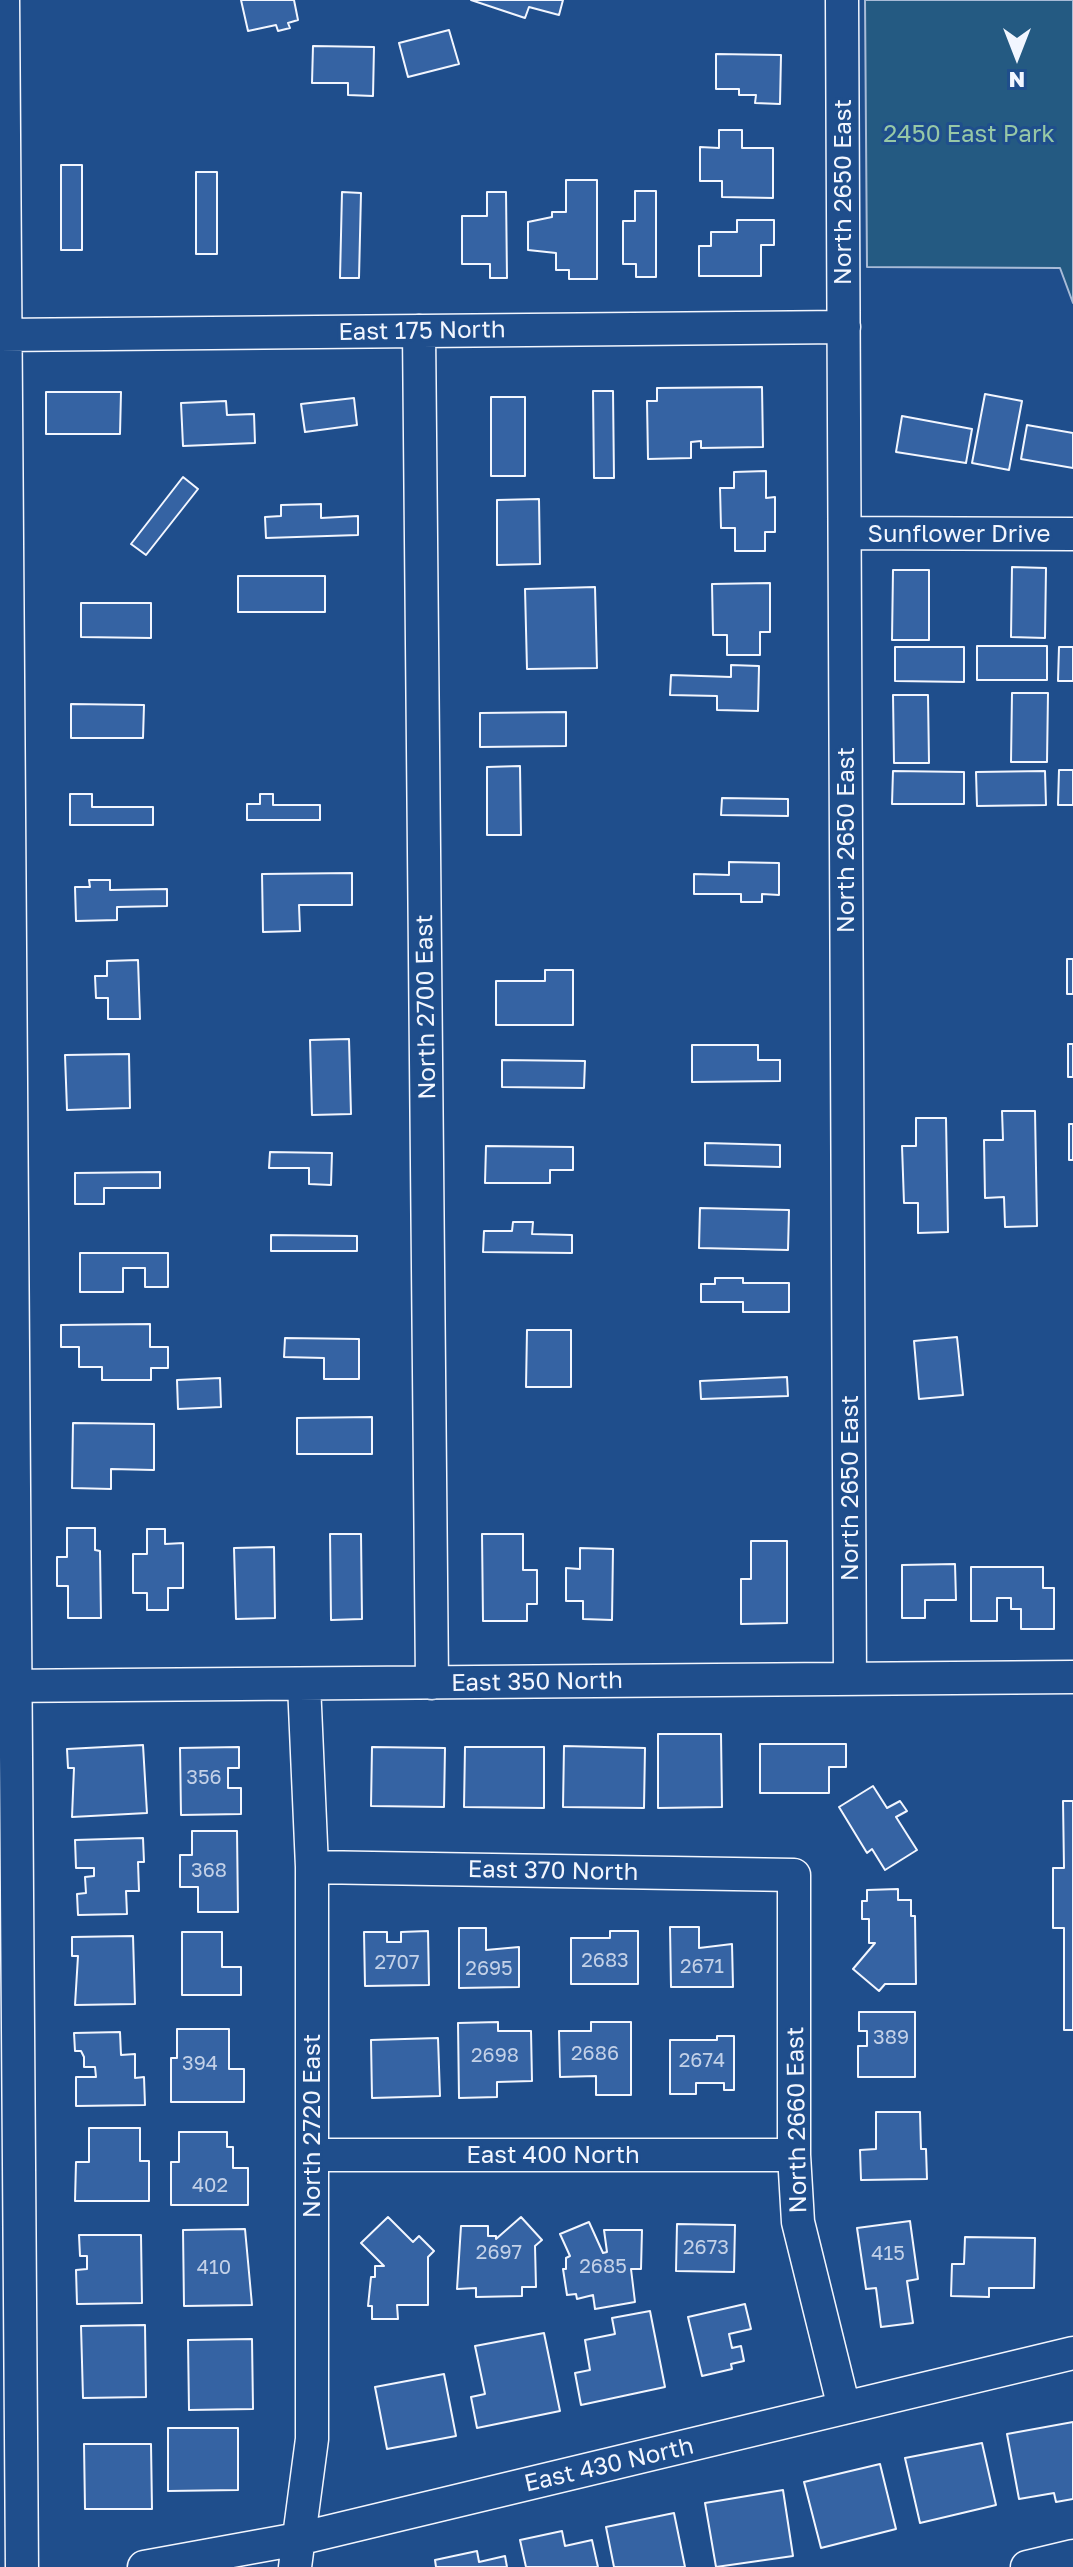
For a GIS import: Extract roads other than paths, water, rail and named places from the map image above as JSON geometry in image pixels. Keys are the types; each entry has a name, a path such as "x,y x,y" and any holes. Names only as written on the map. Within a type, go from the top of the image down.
{"street":[{"path":"3,0 10,2293 22,2567"},
{"name":"North 2650 East","path":"842,0 850,1679"},
{"name":"East 175 North","path":"3,335 844,327"},
{"name":"North 2700 East","path":"419,331 432,1683"},
{"name":"Sunflower Drive","path":"845,533 1073,534"},
{"name":"East 350 North","path":"7,1686 1073,1677"},
{"name":"North 2720 East","path":"296,2553 312,2439 312,1867 304,1684"},
{"name":"East 370 North","path":"312,1867 794,1875"},
{"name":"North 2660 East","path":"794,1875 794,2155 798,2222 844,2408"},
{"name":"East 400 North","path":"312,2155 794,2155"},
{"name":"East 430 North","path":"144,2567 296,2553 844,2408 1073,2353"},
{"path":"1027,2567 1073,2556"}],"park label":[{"name":"2450 East Park","path":"969,134"}]}
